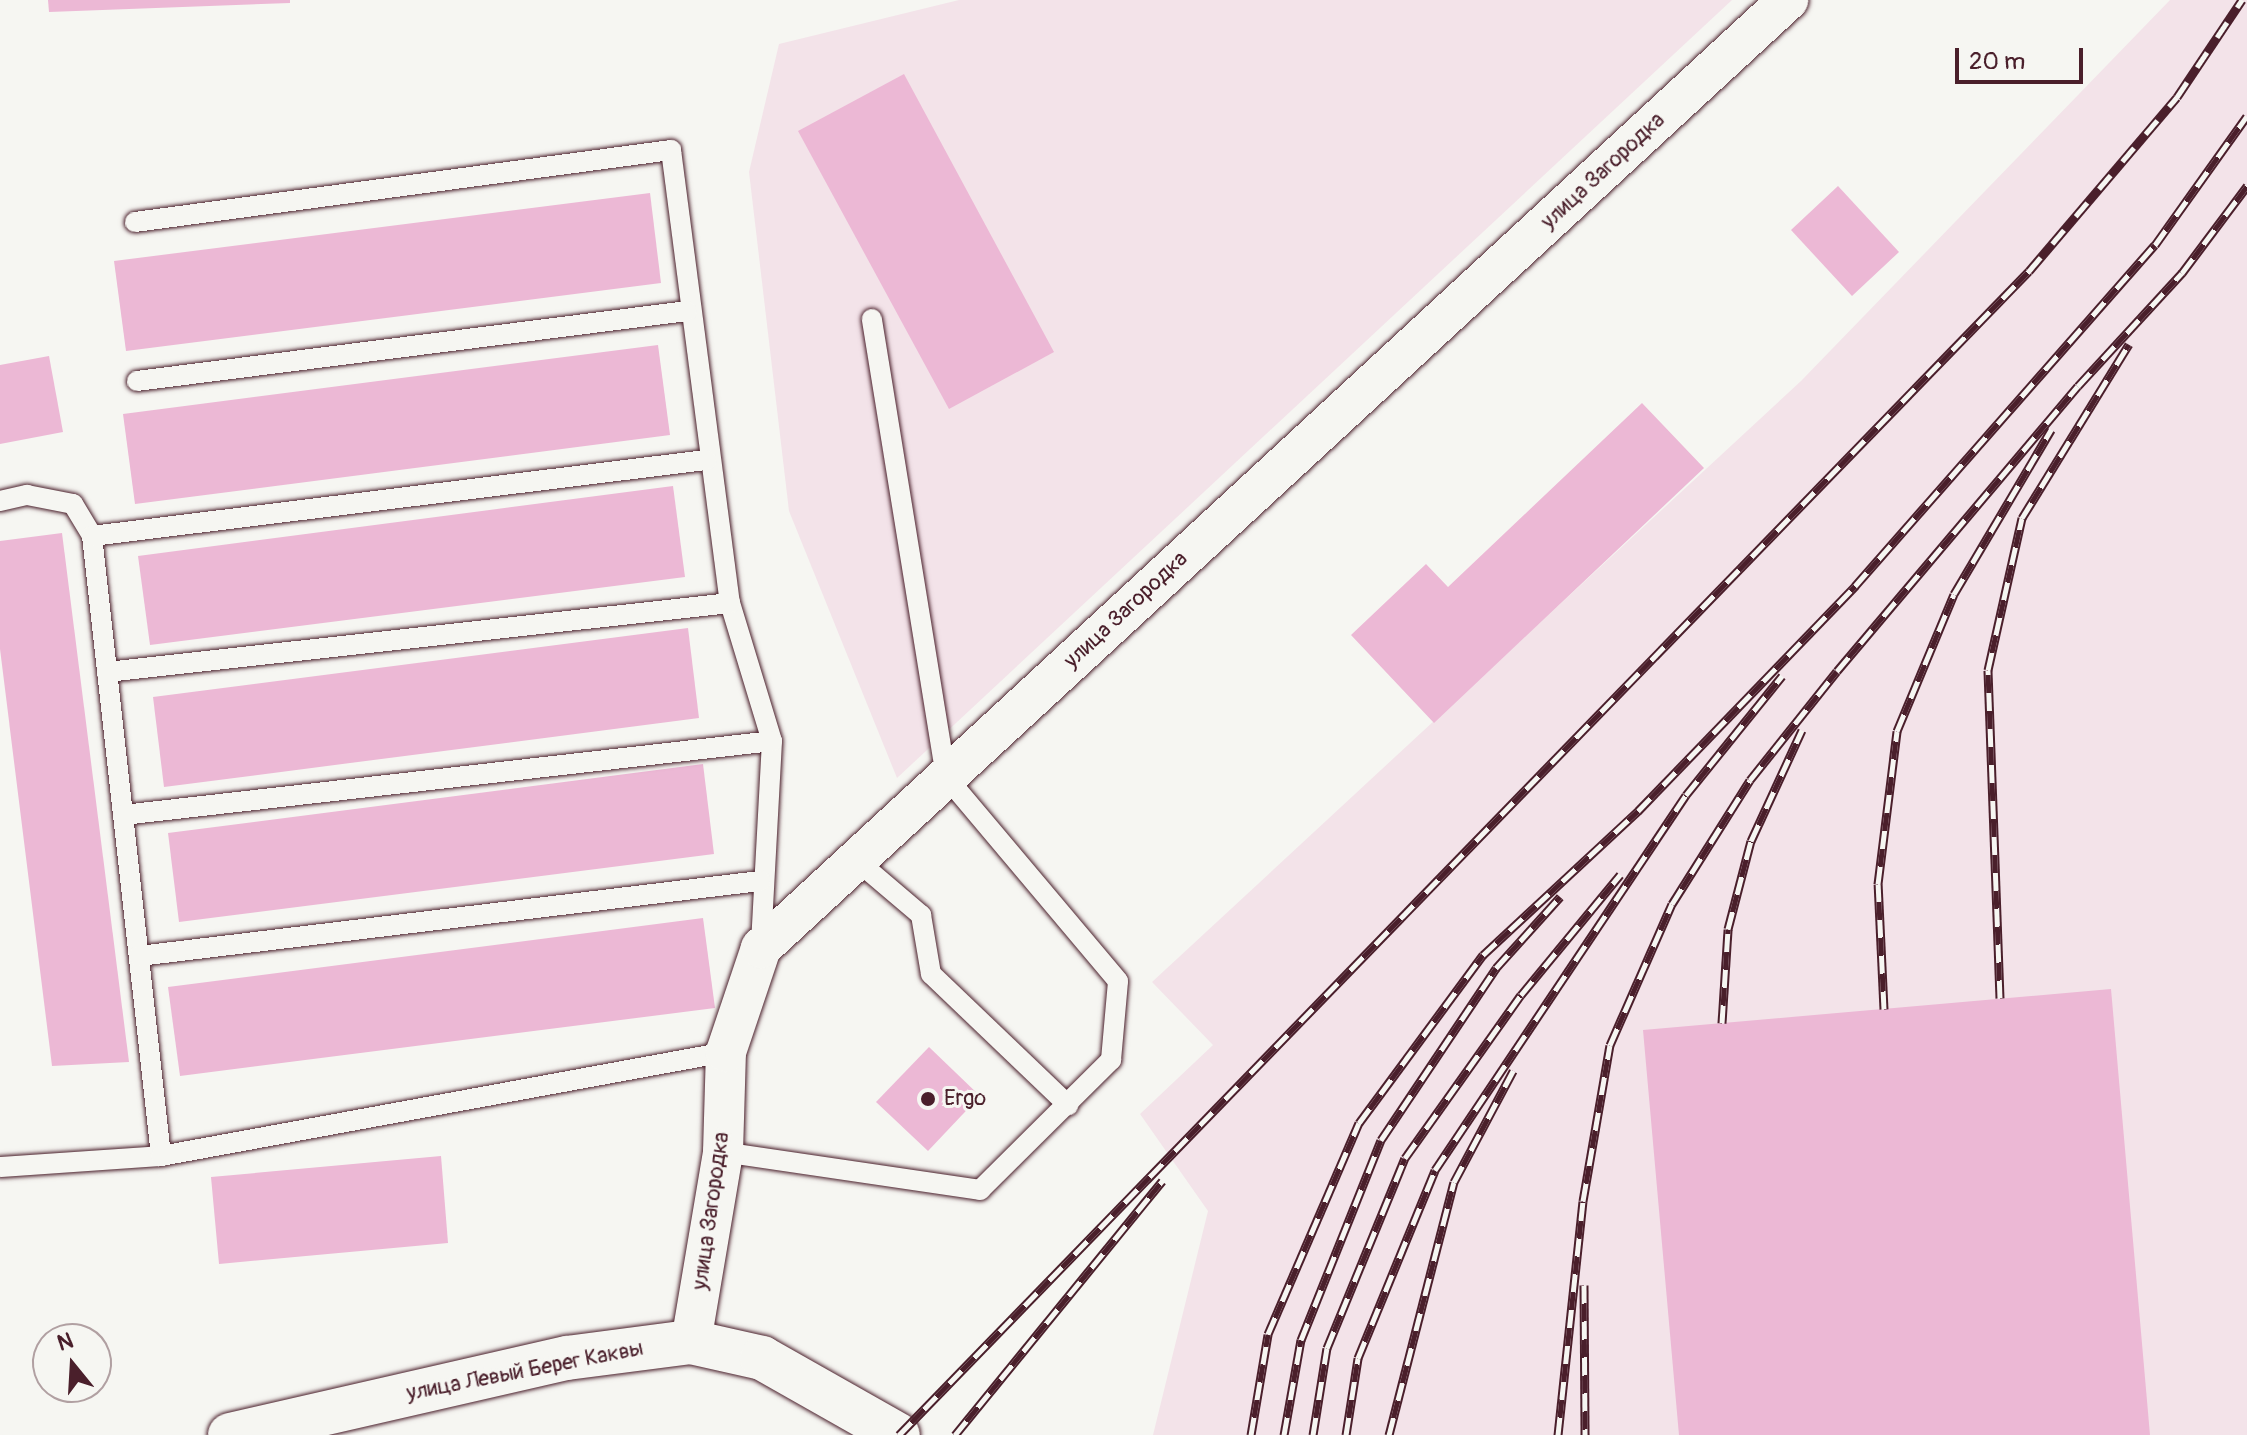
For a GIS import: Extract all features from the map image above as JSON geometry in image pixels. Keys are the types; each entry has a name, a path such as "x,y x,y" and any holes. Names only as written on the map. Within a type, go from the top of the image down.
{"main road":[{"name":"улица Левый Берег Каквы","path":"230,1435 567,1358 691,1342 762,1358 898,1435"}],"street":[{"name":"улица Загородка","path":"691,1342 723,1152 726,1052 761,948 1788,0"}],"lane":[{"path":"135,222 671,150 706,460 730,603 772,741 760,881 761,948"},
{"path":"137,381 687,311"},
{"path":"723,1152 980,1190 1111,1060 1118,981 946,777 872,319"},
{"path":"92,536 706,460"},
{"path":"0,501 27,495 73,504 92,536 161,1156"},
{"path":"107,672 730,603"},
{"path":"123,815 772,741"},
{"path":"855,859 921,915 931,974 1068,1105"},
{"path":"139,956 760,881"},
{"path":"0,1167 161,1156 726,1052"}],"shaded area":[{"path":"959,0 1732,0 897,778 789,511 749,172 779,44"},
{"path":"2170,0 2247,0 2247,1435 1153,1435 1208,1211 1140,1114 1213,1045 1152,982 1801,381"}],"building":[{"path":"48,0 290,0 290,3 49,12"},
{"path":"904,74 1054,352 949,409 798,131"},
{"path":"1838,186 1899,252 1852,296 1791,230"},
{"path":"650,193 661,283 126,351 114,261"},
{"path":"658,345 670,435 135,504 123,414"},
{"path":"49,356 63,432 0,444 0,365"},
{"path":"1642,403 1704,468 1434,723 1351,635 1426,564 1448,587"},
{"path":"673,486 685,577 150,645 138,556"},
{"path":"62,533 129,1062 52,1066 0,649 0,541"},
{"path":"688,628 699,718 164,787 153,697"},
{"path":"703,764 714,854 179,922 168,833"},
{"path":"703,918 715,1008 180,1076 168,987"},
{"path":"2111,989 2150,1435 1679,1435 1643,1030"},
{"name":"Ergo","path":"929,1047 980,1096 928,1151 876,1102"},
{"path":"441,1156 448,1243 219,1264 211,1177"}],"railway":[{"path":"899,1435 2029,271 2177,97 2242,0"},
{"path":"1251,1435 1268,1334 1359,1123 1483,955 1638,811 1855,586 2155,245 2247,116"},
{"path":"1558,1435 1583,1201 1610,1045 1672,904 1750,780 1837,671 2078,386 2182,273 2247,186"},
{"path":"2000,998 1988,670 2022,518 2129,344"},
{"path":"1884,1009 1878,884 1897,731 1954,594 2051,430"},
{"path":"1346,1435 1358,1358 1435,1170 1686,795 1782,676"},
{"path":"1722,1023 1728,929 1751,841 1802,730"},
{"path":"1313,1435 1327,1348 1405,1158 1521,995 1620,875"},
{"path":"1284,1435 1301,1340 1381,1140 1496,968 1560,897"},
{"path":"1389,1435 1454,1182 1513,1071"},
{"path":"955,1435 1162,1181"},
{"path":"1584,1285 1585,1435"}],"place":[{"name":"Ergo","path":"928,1099"}]}
